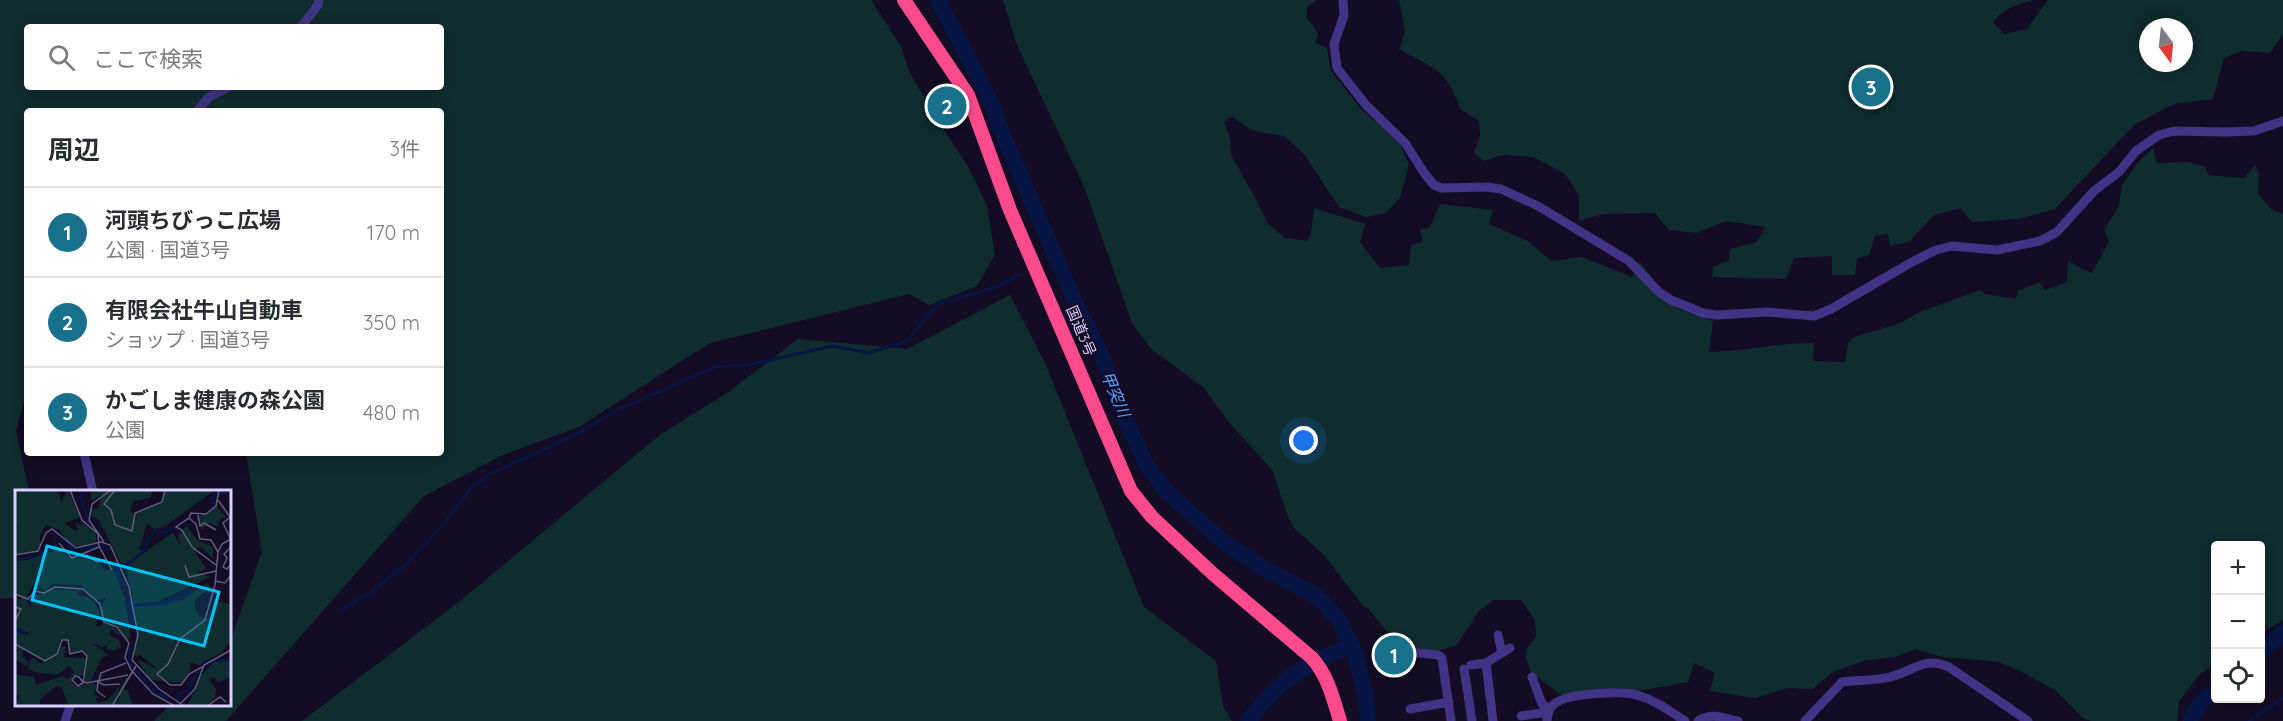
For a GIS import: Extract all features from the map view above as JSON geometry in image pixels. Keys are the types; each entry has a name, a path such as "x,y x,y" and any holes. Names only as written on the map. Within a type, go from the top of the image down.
{"highway":[{"name":"国道3号","path":"904,0 968,95 1010,210 1131,491 1152,517 1212,573 1312,657 1328,681 1340,721"}],"street":[{"path":"303,24 318,5 319,0"},
{"path":"1343,0 1344,15 1334,44 1337,68 1366,105 1406,144 1434,185 1441,188 1494,188 1526,201 1629,261 1671,300 1703,313 1732,315 1767,312 1814,316 1831,309 1936,250 1952,246 2004,249 2026,245 2049,237 2064,226 2094,191 2119,172 2136,151 2147,141 2159,135 2174,131 2254,131 2283,121"},
{"path":"200,108 209,97 223,90"},
{"path":"85,456 93,490"},
{"path":"1472,721 1467,667 1486,663 1506,650 1498,635"},
{"path":"1396,646 1401,651 1438,655 1442,658 1451,721"},
{"path":"1805,721 1842,681 1889,677 1935,662 1949,668 2028,721"},
{"path":"1486,663 1493,721"},
{"path":"1532,677 1548,714"},
{"path":"1548,714 1554,703 1571,698 1613,693 1638,695 1657,702 1685,721"},
{"path":"1410,709 1449,702"},
{"path":"65,721 71,706"},
{"path":"1521,716 1548,714"},
{"path":"1698,721 1706,716 1738,721"}],"green space":[{"path":"0,0 871,0 902,48 908,69 931,110 969,168 987,206 995,255 977,286 929,305 909,294 710,343 579,427 505,454 424,496 226,721 154,721 169,706 231,706 231,638 262,552 246,456 444,456 444,108 24,108 24,401 16,431 29,490 15,490 15,598 0,599"},
{"path":"1003,0 1317,0 1307,7 1307,19 1318,35 1315,43 1327,48 1331,71 1362,110 1401,146 1409,165 1400,198 1386,213 1366,217 1339,207 1304,154 1284,136 1253,131 1232,117 1224,122 1230,138 1231,155 1268,224 1285,238 1307,241 1311,234 1314,208 1365,224 1360,242 1380,268 1409,265 1411,245 1423,242 1420,230 1430,227 1440,204 1493,210 1489,224 1528,241 1551,261 1582,257 1632,277 1639,261 1676,308 1713,321 1709,352 1814,343 1813,361 1845,362 1848,343 1854,337 1898,324 1922,311 1980,290 1985,294 2016,299 2018,291 2039,282 2045,290 2067,282 2068,261 2092,273 2109,241 2104,230 2119,206 2122,185 2137,163 2153,148 2157,163 2188,162 2205,167 2209,175 2244,178 2255,165 2259,173 2258,194 2271,209 2283,214 2283,620 2265,631 2265,541 2211,541 2211,667 2200,674 2179,701 2177,721 2091,721 2083,718 2055,690 1999,662 1942,657 1916,649 1895,657 1863,661 1833,672 1813,689 1788,688 1755,698 1710,691 1715,673 1694,663 1688,682 1639,691 1563,696 1531,673 1526,658 1527,649 1536,636 1535,620 1521,600 1493,600 1479,611 1456,646 1433,652 1406,645 1386,631 1368,608 1363,606 1324,555 1294,528 1286,512 1273,471 1227,420 1204,388 1151,349 1132,323 1085,189 1016,43"},
{"path":"1399,0 2034,0 2011,8 1996,18 1993,23 2005,34 2027,29 2048,0 2283,0 2283,34 2270,53 2241,51 2224,58 2213,99 2174,104 2134,125 2055,209 2019,219 1972,222 1960,208 1934,215 1909,242 1890,246 1888,234 1875,236 1869,255 1857,259 1855,275 1832,275 1832,256 1794,258 1786,279 1712,277 1713,267 1729,260 1730,249 1757,242 1765,227 1726,221 1697,233 1669,230 1655,213 1602,214 1579,221 1579,195 1565,174 1533,157 1502,155 1484,161 1474,153 1480,135 1479,121 1460,109 1444,77 1430,66 1399,49 1405,32"},
{"path":"1010,295 1045,363 1144,607 1216,661 1223,706 1232,721 302,721 460,601 661,434 727,393 798,339 907,349"},
{"path":"1380,636 1401,647 1402,662 1389,664"}],"waterway":[{"name":"甲突川","path":"938,0 992,104 1000,128 1073,297 1102,356 1124,416 1146,464 1165,490 1228,546 1265,569 1315,595 1328,607 1339,620 1355,652 1365,693 1368,721"},
{"path":"342,610 375,589 403,567 439,529 471,488 490,474 577,434 616,411 715,367 748,365 832,346 869,353 907,341 938,304 996,287 1021,274"},
{"name":"甲突川","path":"2265,649 2283,633"},
{"path":"1324,658 1351,645"},
{"path":"1248,721 1284,683 1310,665"},
{"name":"甲突川","path":"2191,721 2197,707 2211,694"},
{"path":"2249,721 2283,698"}],"place":[{"name":"かごしま健康の森公園","path":"1871,87"},
{"name":"有限会社牛山自動車","path":"947,106"},
{"name":"河頭ちびっこ広場","path":"1394,655"}]}
